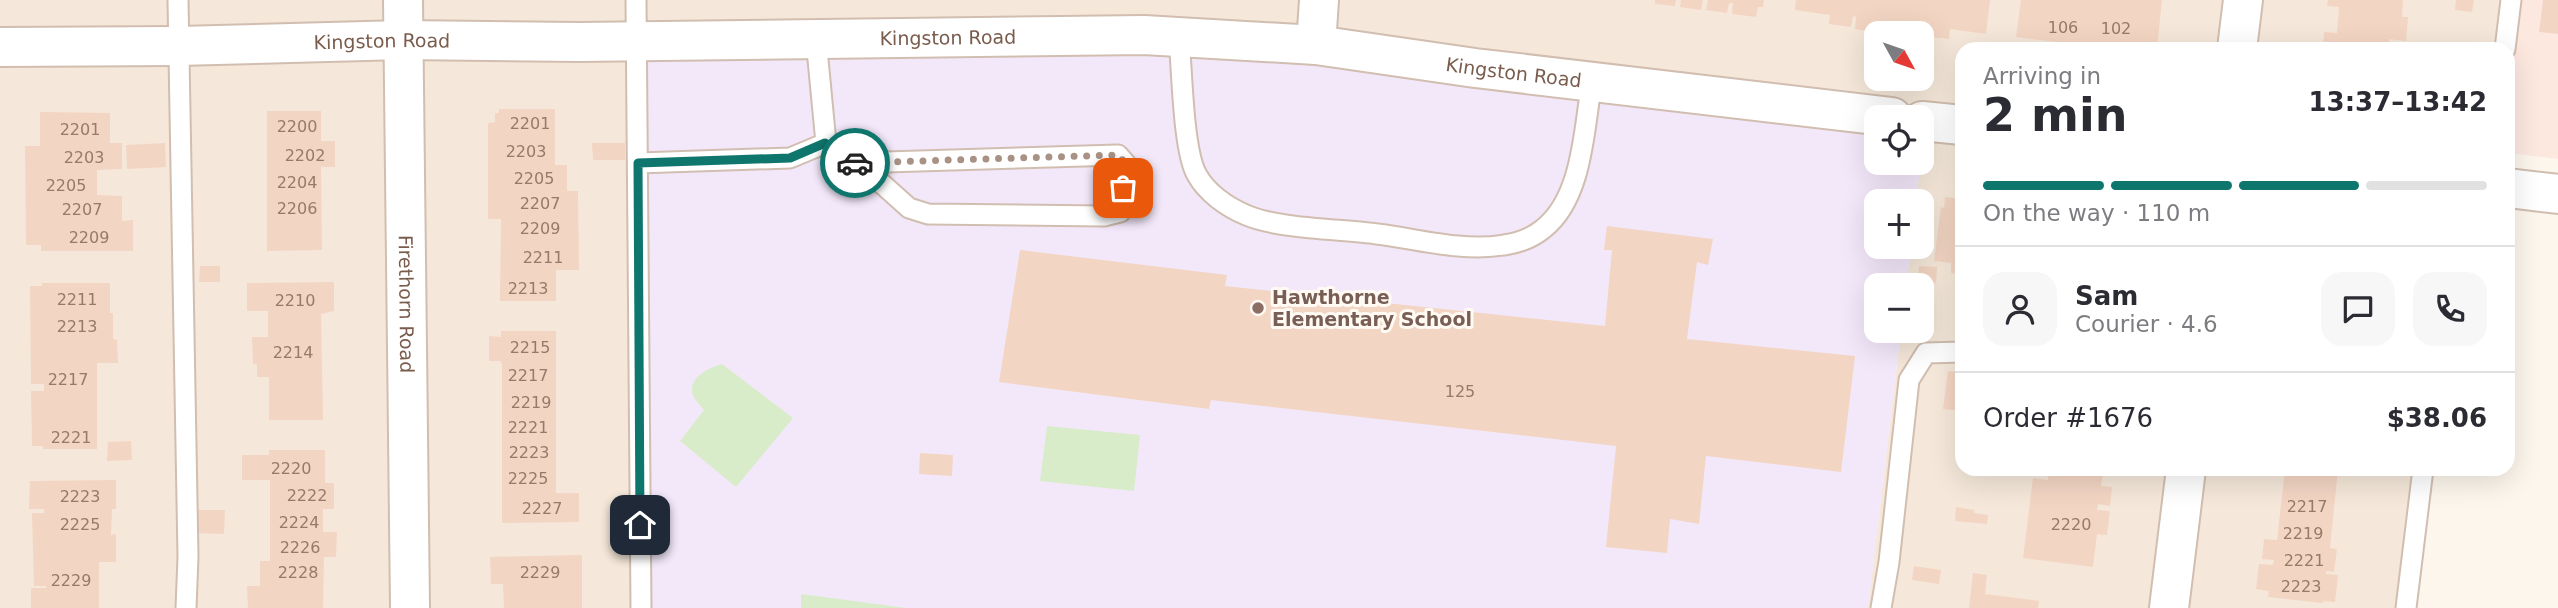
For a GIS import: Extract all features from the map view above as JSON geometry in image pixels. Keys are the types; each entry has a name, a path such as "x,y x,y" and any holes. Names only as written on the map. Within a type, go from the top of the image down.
{"street":[{"name":"Firethorn Road","path":"403,0 410,608"},
{"path":"1316,45 1319,0"},
{"path":"2238,42 2243,0"},
{"name":"Kingston Road","path":"0,47 403,40 816,39 1058,35 1179,38 1316,45 1475,68 1864,114"},
{"path":"1934,122 1955,124"},
{"path":"2515,189 2558,194"},
{"path":"2169,608 2185,476"}],"lane":[{"path":"177,0 187,608"},
{"path":"636,0 641,608"},
{"path":"2506,42 2511,0"},
{"path":"1179,38 1189,152 1197,174 1218,199 1247,216 1289,225 1379,234 1457,246 1503,245 1527,239 1544,229 1560,211 1572,190 1592,81"},
{"path":"816,39 825,143"},
{"path":"638,163 790,158 825,143 879,168 1118,155 1126,164 1120,212 1104,216 928,215 909,208 879,168"},
{"path":"1881,608 1889,562 1909,380 1926,354 1955,352"},
{"path":"2406,608 2422,476"}],"shaded area":[{"path":"0,0 2509,0 2504,42 1955,42 1955,476 2422,476 2406,608 1868,608 1900,343 1934,343 1934,273 1908,273 1909,259 1934,259 1934,189 1918,189 1919,175 1934,175 1934,105 1864,105 1864,127 635,608 0,608"},
{"path":"2508,0 2558,0 2558,159 2515,154 2515,42 2508,42"},
{"name":"Hawthorne Elementary School","path":"1144,35 1864,116 1864,175 1919,175 1918,189 1864,189 1864,259 1909,259 1908,273 1864,273 1864,343 1900,343 1868,608 641,608 637,40"}],"green space":[{"path":"722,364 793,418 736,487 680,441 704,410 693,396 693,384 700,374"},
{"path":"1047,426 1140,435 1134,491 1040,481"},
{"path":"801,594 906,608 801,608"}],"building":[{"path":"1655,0 1676,0 1675,6 1655,4"},
{"path":"1681,0 1703,0 1701,10 1680,7"},
{"path":"1708,0 1764,0 1763,7 1758,7 1756,17 1732,14 1733,3 1729,3 1727,13 1706,10"},
{"path":"1796,0 1990,0 1986,34 1950,29 1949,39 1934,37 1934,21 1864,21 1864,31 1855,29 1856,17 1853,16 1851,27 1829,24 1830,15 1795,10"},
{"path":"2021,0 2162,0 2158,42 2057,42 2016,37"},
{"path":"2328,0 2403,0 2402,17 2408,17 2406,41 2389,39 2389,42 2323,42 2324,32 2337,33 2339,7 2327,6"},
{"path":"2456,0 2474,0 2472,12 2455,10"},
{"path":"2543,0 2558,0 2558,34 2539,32"},
{"path":"499,109 555,109 555,165 567,165 567,191 578,191 579,270 556,270 556,301 500,301 501,219 488,219 488,123 495,122 495,113 499,113"},
{"path":"267,111 321,111 321,141 335,141 335,167 321,167 322,250 267,251"},
{"path":"40,112 110,113 110,143 122,143 122,169 97,170 97,195 122,196 122,221 133,220 133,251 41,251 41,245 26,245 25,146 40,146"},
{"path":"165,143 166,167 127,169 126,145"},
{"path":"592,143 625,143 625,160 593,160"},
{"path":"1945,197 1955,198 1955,274 1951,273 1951,263 1934,261 1941,207 1944,208"},
{"path":"1607,226 1713,239 1708,265 1697,262 1687,339 1855,356 1841,472 1706,456 1699,524 1670,519 1667,553 1606,547 1616,446 1211,400 1209,409 999,382 1020,250 1227,275 1225,286 1605,326 1612,250 1604,250"},
{"path":"200,266 220,266 220,282 199,282"},
{"path":"1919,266 1937,267 1936,283 1934,273 1918,273"},
{"path":"334,282 334,311 321,314 323,420 269,420 269,377 257,377 257,364 253,364 252,337 268,337 268,311 247,311 247,283"},
{"path":"42,283 110,283 110,313 113,313 113,339 117,340 118,363 97,363 97,449 43,449 43,446 32,446 31,391 44,391 44,384 31,384 30,286 42,286"},
{"path":"501,331 556,331 556,493 579,493 579,522 502,523 502,364 500,361 489,361 489,336 501,337"},
{"path":"1948,371 1955,372 1955,410 1943,409"},
{"path":"131,441 132,460 107,461 108,442"},
{"path":"269,450 325,450 325,483 334,483 334,509 323,509 323,532 337,532 336,557 324,557 323,608 248,608 247,586 260,586 260,561 270,561 270,480 242,480 242,455 269,455"},
{"path":"920,453 953,455 952,476 919,474"},
{"path":"2048,476 2103,476 2101,486 2112,487 2110,506 2098,504 2097,510 2110,511 2107,535 2097,534 2093,567 2023,558 2033,478 2048,480"},
{"path":"2284,476 2337,476 2330,548 2337,549 2334,572 2326,571 2326,574 2338,575 2335,602 2268,597 2269,591 2256,589 2259,564 2273,565 2274,560 2262,559 2264,539 2277,540"},
{"path":"116,480 116,509 112,509 111,535 116,534 116,562 99,562 99,608 31,608 31,588 46,586 34,586 32,513 44,513 44,509 29,509 30,481"},
{"path":"1956,507 1988,515 1987,524 1955,521"},
{"path":"198,510 225,510 224,534 197,533"},
{"path":"582,555 582,608 504,608 503,584 491,584 490,557"},
{"path":"1914,566 1941,570 1939,584 1912,580"},
{"path":"1973,573 1987,575 1985,594 2039,601 2038,608 1969,608"}],"way so far":[{"path":"855,163 871,174 886,162 1118,155 1126,164 1123,188"}],"place":[{"name":"Hawthorne Elementary School","path":"1258,308"}],"route":[{"path":"640,525 638,163 790,158 825,143 855,163"}]}
